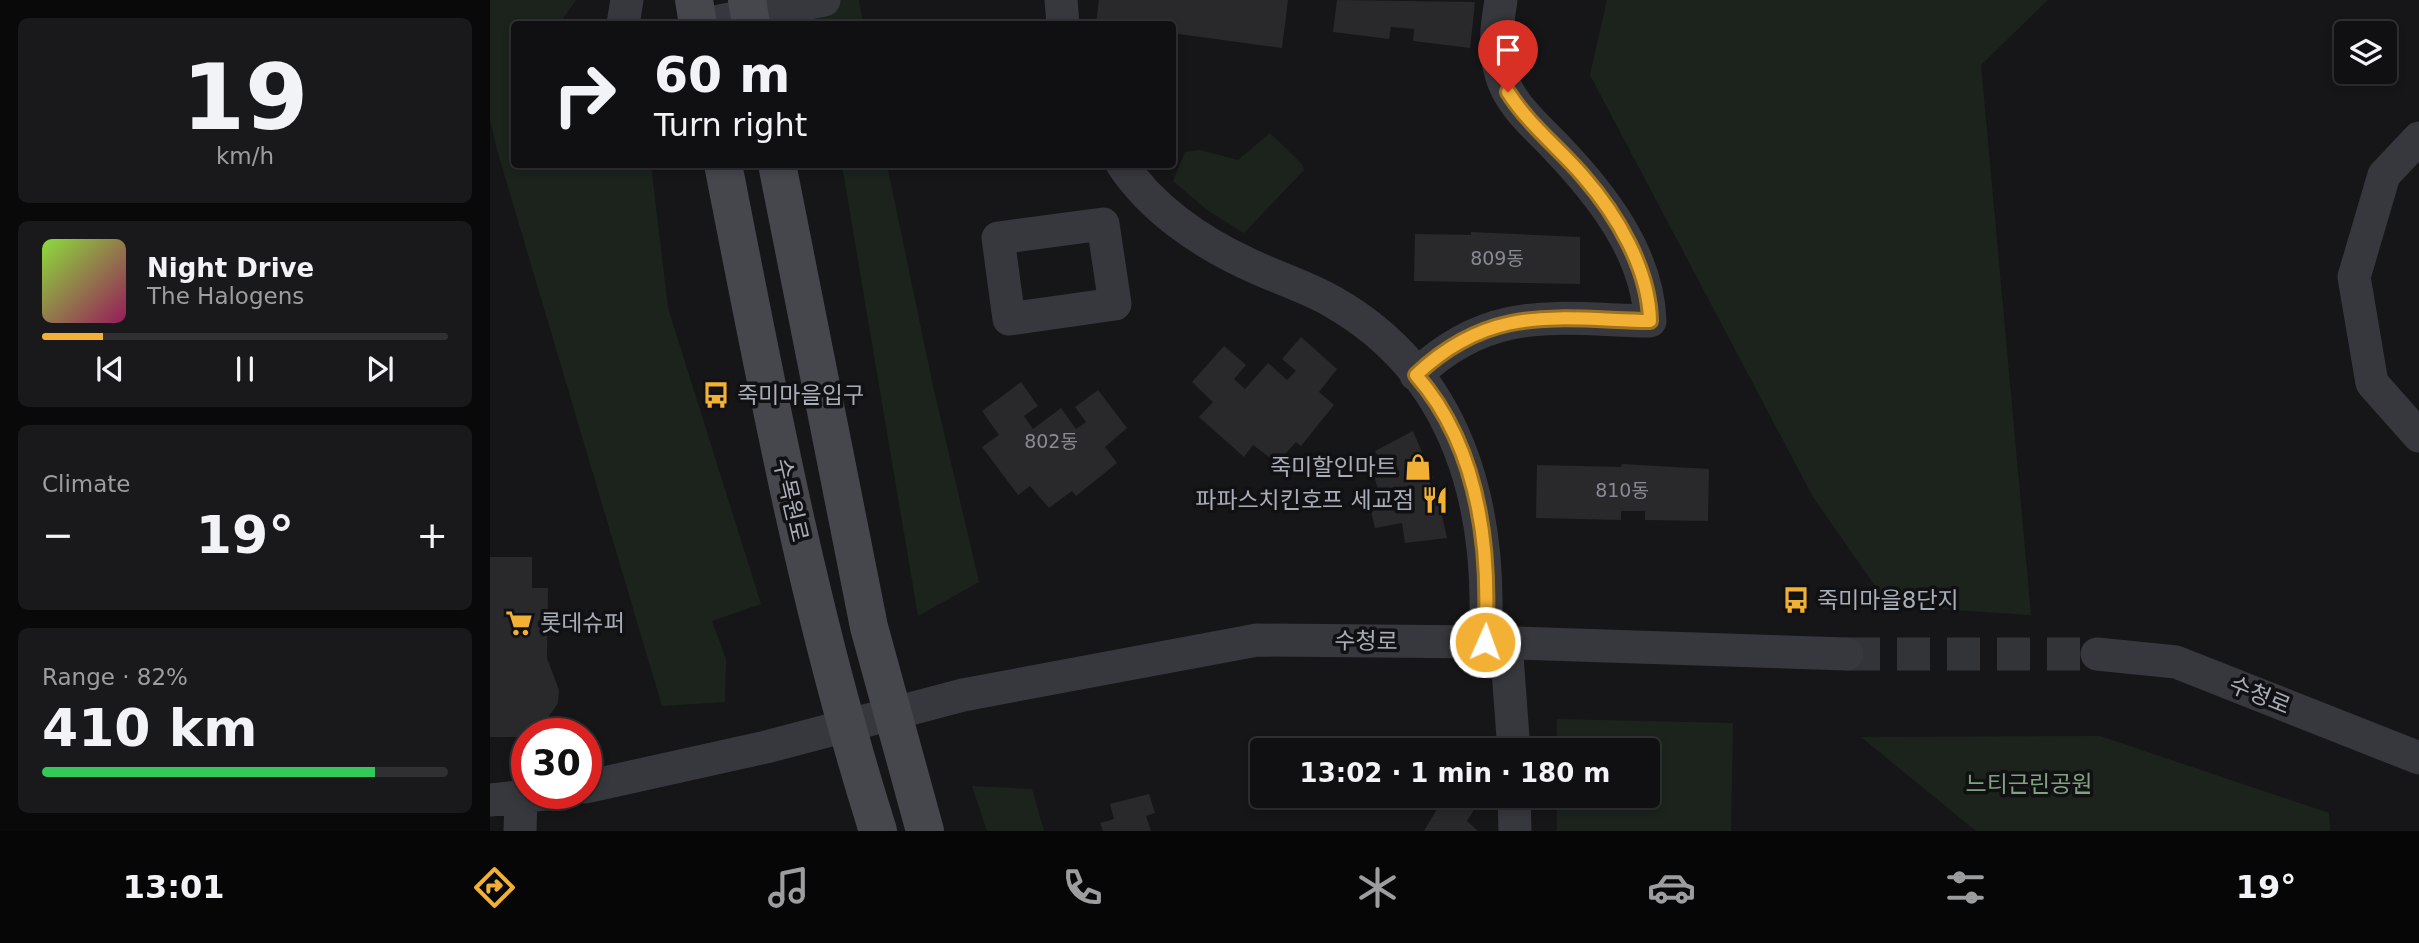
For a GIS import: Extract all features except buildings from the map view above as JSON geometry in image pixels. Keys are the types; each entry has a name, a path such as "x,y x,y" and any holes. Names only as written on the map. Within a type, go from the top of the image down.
{"street":[{"path":"624,21 627,0"},
{"path":"694,0 698,21"},
{"path":"747,0 750,21"},
{"path":"1061,0 1063,21"},
{"path":"1416,375 1453,343 1502,323 1551,319 1650,321 1650,304 1641,271 1625,236 1585,178 1517,107 1508,92 1494,41 1501,0"},
{"path":"725,21 821,7"},
{"path":"2419,138 2384,175 2354,277 2372,383 2419,436"},
{"name":"수목원로","path":"724,168 771,412 844,724 878,831"},
{"path":"778,168 818,384 869,627 925,831"},
{"path":"1126,168 1164,212 1207,242 1333,302 1375,331 1416,375 1449,423 1464,454 1476,496 1495,643 1512,738"},
{"path":"1103,224 1146,191"},
{"name":"수청로","path":"602,783 766,747 844,724 963,695 1257,640 1495,643 1847,654"},
{"name":"수청로","path":"2097,654 2176,662 2419,758"},
{"path":"1514,808 1515,831"}],"green space":[{"path":"490,0 576,0 561,21 511,21 511,168 651,168 668,308 761,604 712,621 726,659 725,702 662,706 490,119"},
{"path":"815,0 859,0 862,21 818,21"},
{"path":"1607,0 2048,0 1981,65 2031,615 1889,606 1813,497 1590,75"},
{"path":"1270,133 1302,164 1304,170 1244,233 1207,210 1173,181 1185,152 1200,150 1238,160"},
{"path":"843,168 888,168 933,386 979,582 918,616"},
{"path":"1557,719 1733,723 1731,831 1557,831 1557,808 1660,808 1660,738 1557,738"},
{"name":"느티근린공원","path":"2100,736 2329,813 2330,831 1976,831 1861,737"},
{"path":"972,786 1032,789 1044,831 987,831"}],"tunnel":[{"path":"1847,654 2097,654"}],"place":[{"name":"죽미마을입구","path":"716,395"},
{"name":"죽미할인마트","path":"1418,467"},
{"name":"파파스치킨호프 세교점","path":"1435,500"},
{"name":"죽미마을8단지","path":"1796,600"},
{"name":"롯데슈퍼","path":"519,623"}],"route":[{"path":"1485,642 1487,573 1476,496 1464,454 1449,423 1429,390 1416,375 1453,343 1502,323 1551,319 1650,321 1650,304 1641,271 1625,236 1585,178 1517,107 1508,92"}]}
